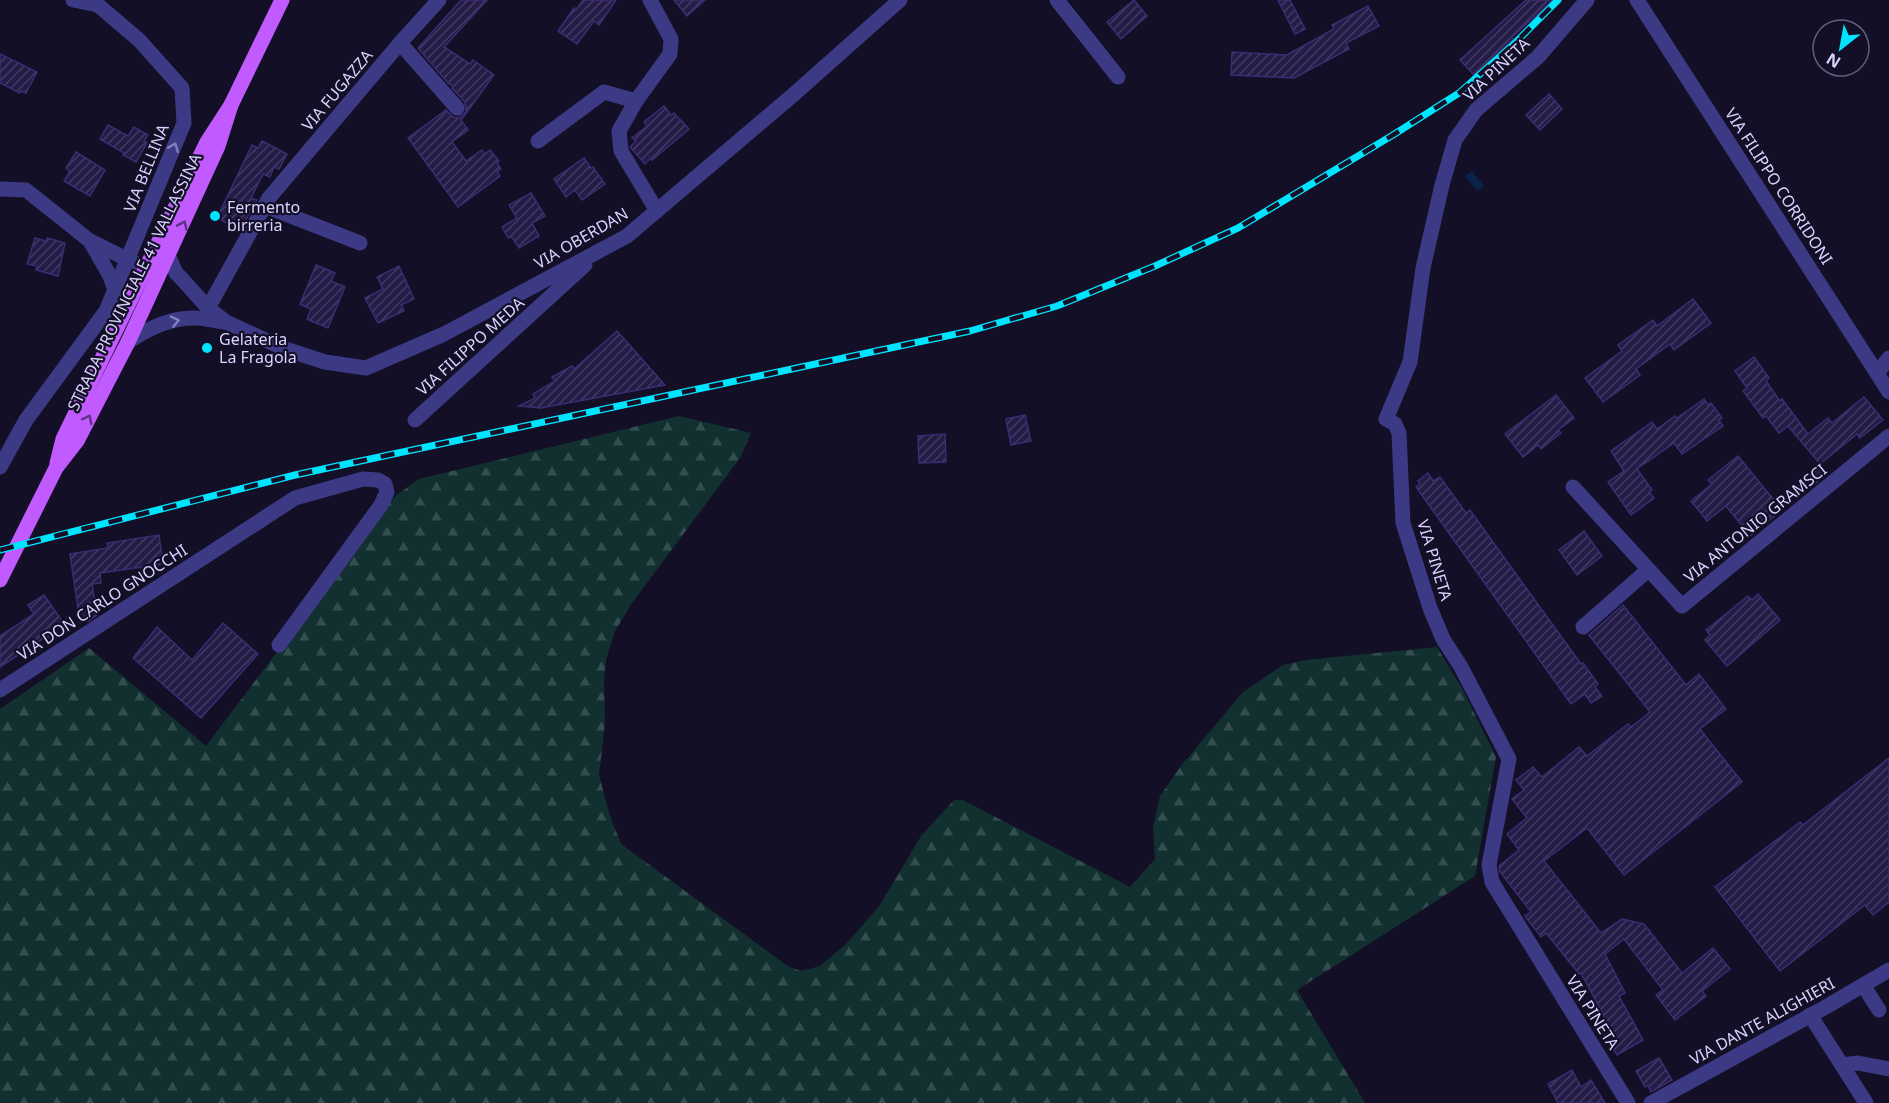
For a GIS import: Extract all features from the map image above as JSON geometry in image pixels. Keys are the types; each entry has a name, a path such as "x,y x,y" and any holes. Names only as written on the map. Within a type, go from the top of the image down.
{"main road":[{"name":"STRADA PROVINCIALE 41 VALLASSINA","path":"56,468 63,439 130,299 207,142 231,105 282,0"},
{"name":"STRADA PROVINCIALE 41 VALLASSINA","path":"1,579 56,468 77,441 128,342 218,146 231,105"}],"street":[{"name":"VIA BELLINA","path":"0,467 26,420 106,311 184,123 182,88 139,40 100,2 73,0"},
{"name":"VIA FUGAZZA","path":"208,308 269,198 439,0"},
{"path":"650,0 671,39 670,54 636,101 619,131 621,151 657,211"},
{"name":"VIA OBERDAN","path":"169,257 176,273 208,308 225,322 285,349 325,362 366,368 444,334 627,236 900,0"},
{"path":"1057,0 1118,77"},
{"name":"VIA PINETA","path":"1587,0 1538,57 1476,110 1455,140 1442,185 1424,268 1410,362 1386,419 1395,424 1399,433 1403,523 1430,608 1443,639 1461,667 1509,759 1489,865 1492,882 1628,1103"},
{"name":"VIA FILIPPO CORRIDONI","path":"1637,0 1889,392"},
{"path":"400,43 457,108"},
{"path":"538,141 604,92 636,101"},
{"path":"0,189 27,190 90,241 145,268"},
{"path":"265,206 360,243"},
{"path":"90,241 116,290 130,299"},
{"name":"VIA FILIPPO MEDA","path":"415,420 602,249"},
{"name":"VIA OBERDAN","path":"128,342 151,328 173,321 194,318 225,322"},
{"path":"1877,373 1889,358"},
{"name":"VIA ANTONIO GRAMSCI","path":"1573,487 1682,606 1889,436"},
{"name":"VIA DON CARLO GNOCCHI","path":"0,690 294,498 363,479 378,480 385,484 387,492 381,506 279,645"},
{"path":"1583,627 1648,570"},
{"name":"VIA DANTE ALIGHIERI","path":"1651,1103 1889,970"},
{"path":"1863,985 1879,1010"},
{"path":"1810,1016 1866,1103"},
{"path":"1842,1065 1858,1063 1889,1069"}],"green space":[{"path":"679,416 751,433 740,458 632,603 615,631 606,660 605,723 599,775 610,816 621,844 789,967 802,971 820,966 846,944 880,905 921,836 954,800 963,800 1130,887 1155,859 1153,828 1160,796 1181,766 1243,692 1283,665 1306,660 1437,647 1462,688 1496,757 1475,876 1297,990 1365,1103 0,1103 0,709 89,648 206,746 395,496 419,479"}],"water":[{"path":"1472,171 1484,186 1477,191 1465,176"}],"building":[{"path":"461,0 487,0 444,47 470,64 473,60 494,75 461,120 468,130 452,142 466,161 482,150 484,154 490,150 499,161 497,163 501,169 497,171 500,176 458,207 408,138 446,110 453,117 458,118 466,112 465,102 452,88 453,86 418,48"},
{"path":"583,0 616,0 599,25 594,21 577,44 558,31 574,8 576,10"},
{"path":"674,0 705,0 687,16"},
{"path":"1134,0 1147,16 1121,39 1107,22"},
{"path":"1278,0 1290,0 1305,29 1295,34"},
{"path":"1526,0 1553,0 1474,75 1460,60"},
{"path":"1368,6 1379,26 1346,43 1349,49 1294,78 1231,75 1232,52 1287,55 1334,29 1332,25"},
{"path":"0,54 37,72 26,93 21,91 20,93 0,83"},
{"path":"1549,94 1562,109 1540,130 1526,115"},
{"path":"664,106 671,115 674,113 689,129 645,164 630,147 636,141 632,138 647,126 644,122"},
{"path":"108,125 128,136 134,127 148,135 144,141 147,143 136,162 100,139"},
{"path":"262,141 287,154 279,169 274,167 270,177 263,174 251,198 257,200 240,230 217,218 252,145 258,148"},
{"path":"76,152 105,170 90,196 64,181 70,171 66,168"},
{"path":"584,158 605,184 582,200 575,190 566,197 554,179"},
{"path":"531,193 545,216 532,223 539,236 519,248 512,237 508,238 502,227 517,218 509,205"},
{"path":"35,238 46,241 47,238 65,243 58,276 36,270 37,266 27,264"},
{"path":"316,265 335,273 331,281 345,287 328,328 307,319 311,309 300,304"},
{"path":"399,266 414,299 401,305 404,311 378,323 365,298 383,289 377,277"},
{"path":"1693,299 1711,323 1674,350 1670,344 1636,369 1640,375 1603,402 1585,378 1622,351 1618,345 1653,320 1657,326"},
{"path":"617,331 665,385 541,408 519,406 535,398 533,394 555,381 552,377 572,366 574,369"},
{"path":"1754,357 1769,378 1766,381 1780,401 1782,399 1808,434 1828,418 1832,423 1864,397 1883,420 1860,438 1857,434 1820,464 1788,426 1779,433 1766,416 1763,418 1743,391 1747,388 1735,371"},
{"path":"1556,395 1574,418 1558,430 1561,433 1541,449 1538,445 1523,457 1505,434"},
{"path":"1704,399 1708,405 1711,403 1722,418 1719,420 1723,426 1682,454 1674,443 1637,469 1652,490 1649,492 1654,498 1631,515 1608,482 1624,471 1611,451 1652,422 1657,429"},
{"path":"1025,415 1031,441 1011,445 1006,419"},
{"path":"945,434 946,462 919,463 918,436"},
{"path":"1738,456 1782,510 1750,536 1726,506 1707,521 1691,501 1712,484 1708,480"},
{"path":"1820,465 1827,474 1805,492 1799,484"},
{"path":"1428,473 1433,481 1440,477 1466,513 1470,510 1581,664 1583,663 1598,684 1595,687 1602,696 1591,703 1585,694 1571,704 1416,487 1420,484 1418,481"},
{"path":"1584,531 1602,556 1577,575 1559,550"},
{"path":"159,535 163,564 100,573 101,583 92,584 97,615 89,621 80,622 70,554 108,548 107,543"},
{"path":"1758,594 1780,620 1727,666 1705,640 1710,635 1706,630 1748,596 1752,600"},
{"path":"44,595 64,624 53,626 60,636 47,644 44,638 0,667 0,636 34,614 28,605"},
{"path":"1623,605 1686,685 1699,674 1726,709 1700,729 1742,782 1624,875 1587,828 1544,861 1601,933 1622,919 1644,924 1682,973 1713,948 1730,969 1702,991 1706,996 1675,1020 1656,995 1663,990 1624,939 1605,954 1625,993 1619,996 1643,1040 1617,1055 1602,1029 1609,1025 1581,973 1579,974 1546,933 1541,937 1525,916 1531,912 1500,872 1499,866 1519,850 1507,834 1527,818 1512,799 1524,790 1516,780 1533,767 1542,777 1579,747 1587,756 1628,724 1631,727 1650,712 1589,635"},
{"path":"223,623 258,654 201,718 133,658 157,627 192,660"},
{"path":"1889,758 1889,902 1873,915 1865,905 1780,971 1715,887 1800,822 1803,825"},
{"path":"1659,1058 1672,1080 1651,1092 1648,1085 1645,1087 1636,1071"},
{"path":"1572,1070 1581,1087 1591,1080 1605,1103 1558,1103 1548,1084"}],"railway":[{"path":"0,550 295,475 970,331 1057,306 1155,266 1238,228 1393,135 1459,93 1516,42 1558,0"}],"place":[{"name":"Fermento birreria","path":"215,216"},
{"name":"Gelateria La Fragola","path":"207,348"}]}
